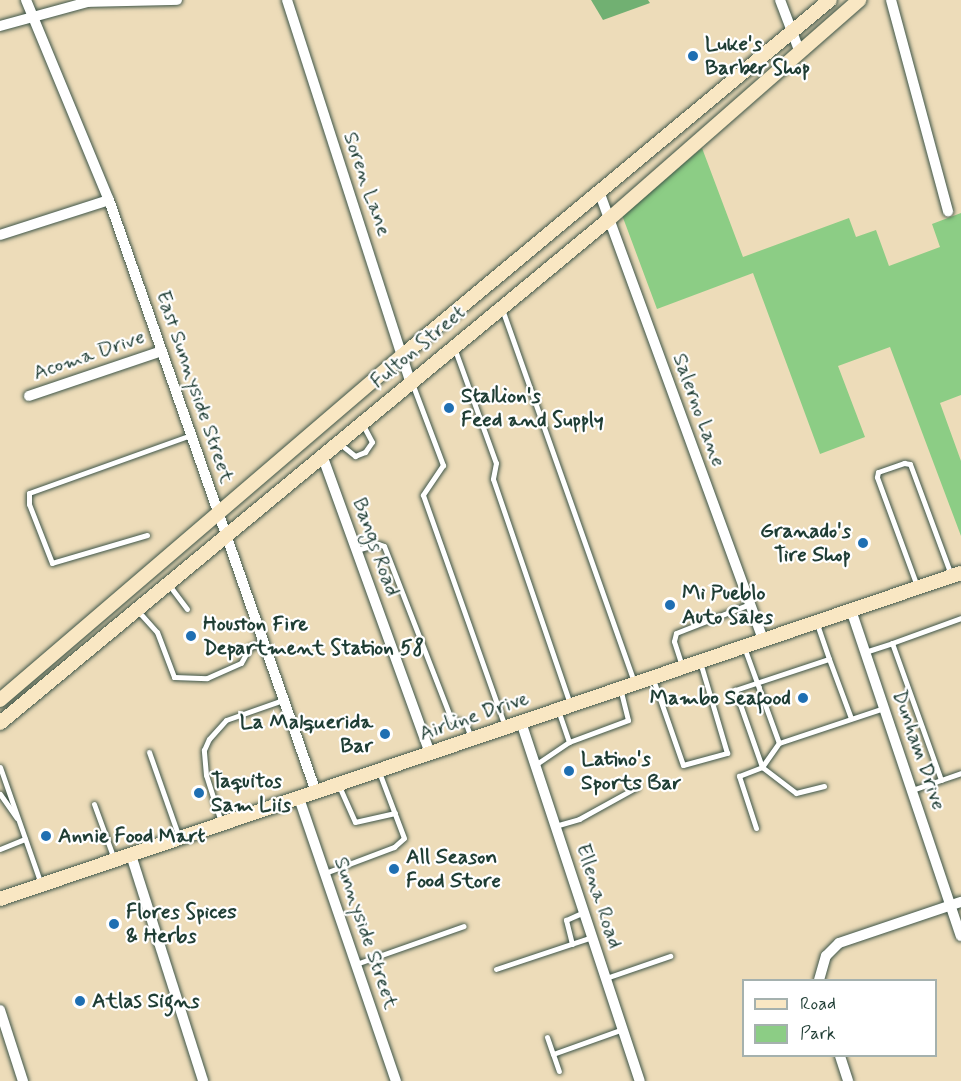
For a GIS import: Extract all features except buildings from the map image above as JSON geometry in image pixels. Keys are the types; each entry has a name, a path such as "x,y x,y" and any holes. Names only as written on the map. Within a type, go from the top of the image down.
{"street":[{"name":"East Sunnyside Street","path":"26,0 109,200 316,792"},
{"path":"0,26 88,2 176,0"},
{"name":"Soren Lane","path":"287,0 410,380"},
{"path":"780,0 799,50"},
{"name":"Fulton Street","path":"0,697 403,356 830,0"},
{"name":"Fulton Street","path":"4,719 169,585 225,535 410,380 608,220 799,50 859,0"},
{"path":"891,0 948,211"},
{"name":"Salerno Lane","path":"600,194 764,640"},
{"path":"0,235 109,200"},
{"name":"Acoma Drive","path":"29,396 162,351"},
{"name":"Bangs Road","path":"322,456 430,753"},
{"path":"154,567 169,585"},
{"name":"Airline Drive","path":"0,899 956,575"},
{"name":"Dunham Drive","path":"851,610 912,790 956,904 961,936"},
{"path":"0,697 4,719"},
{"name":"Ellena Road","path":"521,722 640,1081"},
{"name":"Sunnyside Street","path":"299,798 396,1081"},
{"path":"130,855 203,1081"},
{"path":"820,979 826,956 839,943 956,904"},
{"path":"0,1013 23,1081"},
{"path":"840,1057 848,1081"}],"lane":[{"path":"501,306 635,684"},
{"path":"453,345 496,463 493,479 564,708 569,742"},
{"path":"410,380 443,465 423,495 505,728"},
{"path":"338,442 355,456 365,452 372,441 360,422"},
{"path":"147,535 52,563 29,504 29,493 191,435"},
{"path":"918,588 877,477 878,472 904,463 910,464 956,575"},
{"path":"356,550 378,544 384,546 451,719 466,724 472,739"},
{"path":"169,585 187,609"},
{"path":"682,668 674,640 676,633 750,604"},
{"path":"137,610 157,632 174,677 207,678 241,663 250,647 263,643"},
{"path":"865,652 961,618"},
{"path":"817,622 851,718"},
{"path":"892,643 941,780"},
{"path":"744,647 779,743"},
{"path":"824,786 796,793 762,767 735,690 829,659"},
{"path":"652,678 683,765 729,752 700,662"},
{"path":"535,765 569,742 628,720 621,689"},
{"path":"222,824 206,775 204,750 209,739 226,720 283,700"},
{"path":"756,828 739,776 762,767 779,743 884,708"},
{"path":"149,752 180,838"},
{"path":"0,767 42,885"},
{"path":"325,873 394,847 404,838 379,771"},
{"path":"912,790 961,773"},
{"path":"339,784 355,822 395,813"},
{"path":"555,826 579,819 637,787"},
{"path":"0,794 18,819"},
{"path":"94,804 114,861"},
{"path":"0,849 26,839"},
{"path":"572,944 566,920 584,912"},
{"path":"356,964 464,926"},
{"path":"496,969 592,937"},
{"path":"606,978 670,956"},
{"path":"553,1054 623,1029"},
{"path":"547,1037 559,1071"}],"green space":[{"path":"591,0 648,0 650,3 603,20"},
{"path":"702,148 743,257 849,218 856,237 876,230 889,266 940,247 932,224 961,213 961,395 940,403 961,461 961,536 890,347 838,366 865,437 820,454 753,273 657,309 622,215"}],"place":[{"name":"Luke's Barber Shop","path":"693,56"},
{"name":"Stallion's Feed and Supply","path":"449,408"},
{"name":"Granado's Tire Shop","path":"863,543"},
{"name":"Mi Pueblo Auto Sales","path":"670,605"},
{"name":"Houston Fire Department Station 58","path":"191,636"},
{"name":"Mambo Seafood","path":"803,698"},
{"name":"La Malquerida Bar","path":"385,734"},
{"name":"Latino's Sports Bar","path":"569,771"},
{"name":"Taquitos Sam Liis","path":"199,793"},
{"name":"Annie Food Mart","path":"46,836"},
{"name":"All Season Food Store","path":"394,869"},
{"name":"Flores Spices & Herbs","path":"114,924"},
{"name":"Atlas Signs","path":"80,1001"}]}
